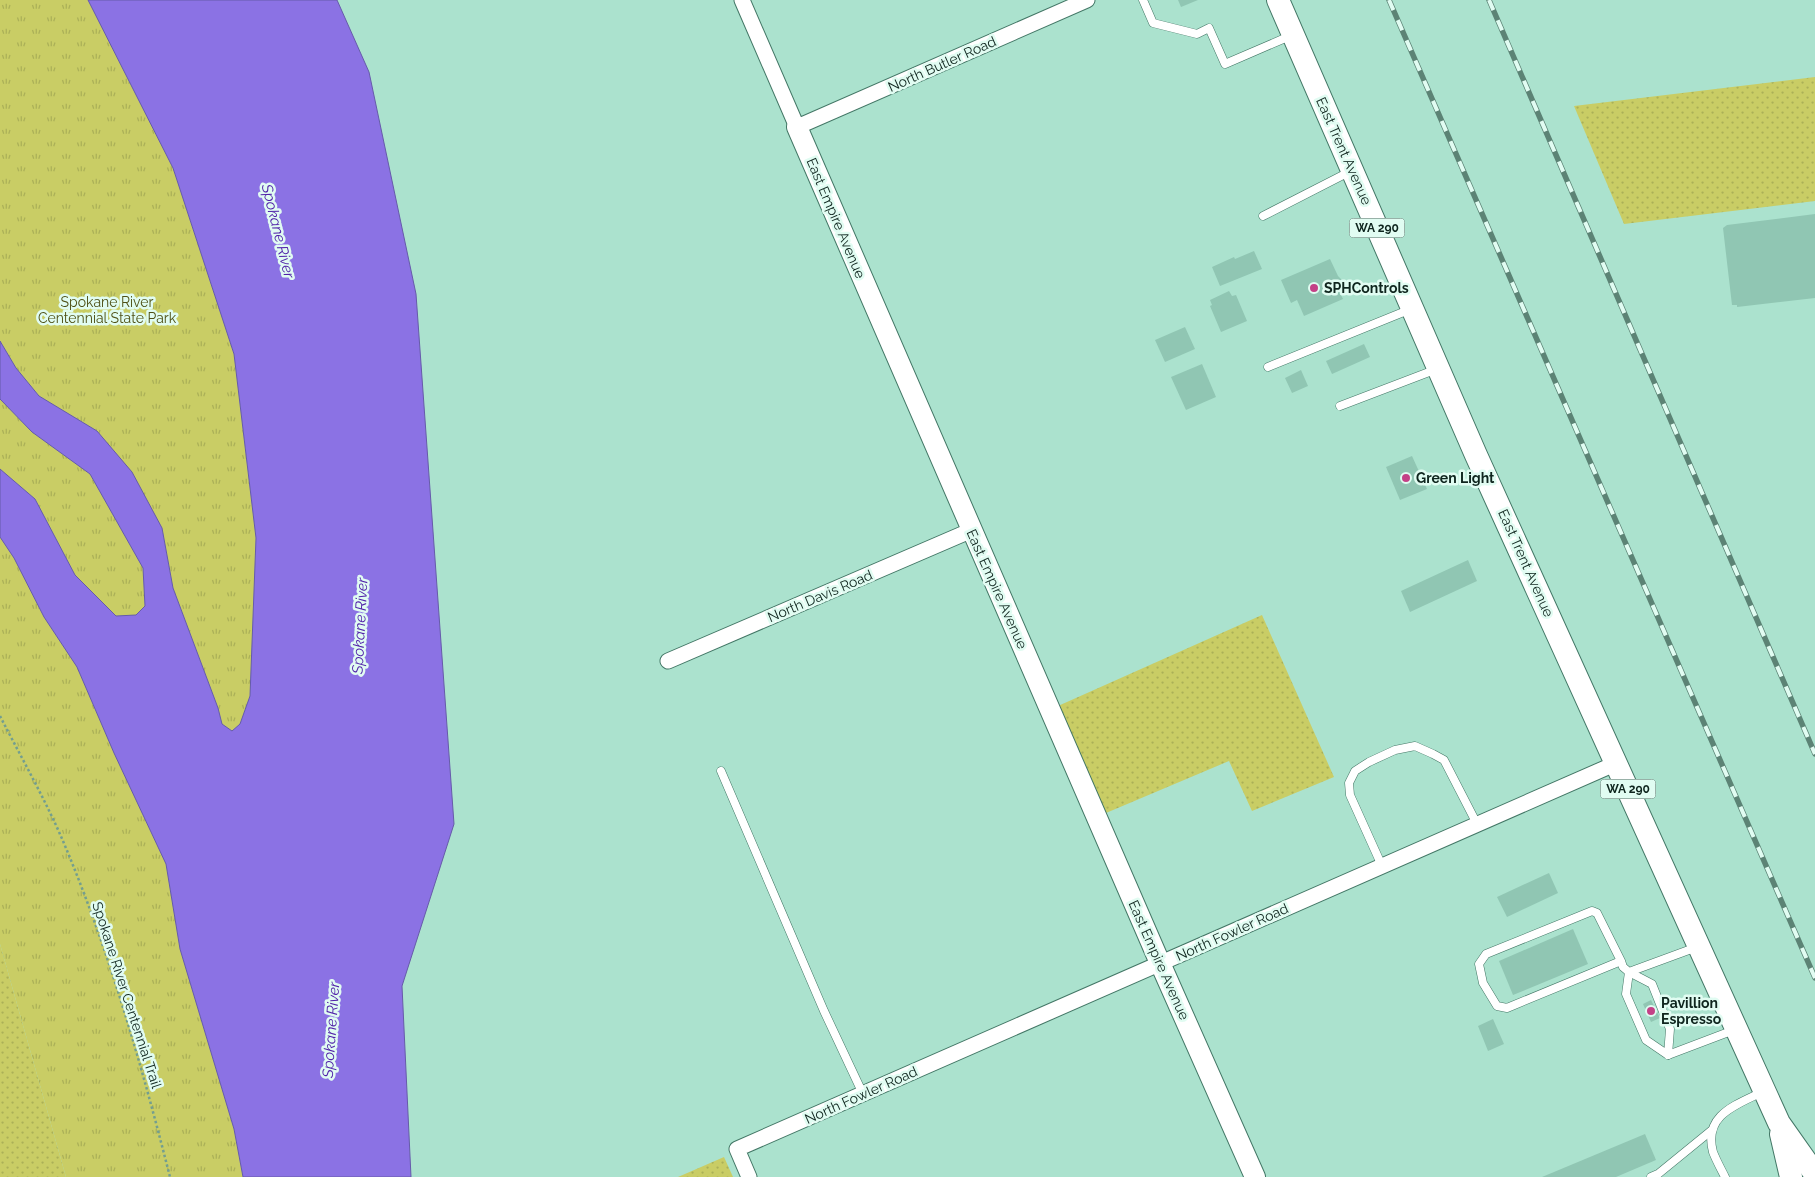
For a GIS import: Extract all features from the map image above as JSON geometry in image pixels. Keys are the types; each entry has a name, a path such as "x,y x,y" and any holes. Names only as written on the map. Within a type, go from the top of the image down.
{"main road":[{"name":"East Trent Avenue","path":"1278,0 1476,455 1617,763 1778,1123 1790,1177"},
{"name":"East Trent Avenue","path":"1778,1123 1815,1174"}],"street":[{"name":"East Empire Avenue","path":"742,0 1160,963 1255,1177"},
{"name":"North Butler Road","path":"797,127 1087,0"},
{"name":"North Davis Road","path":"668,661 972,530"},
{"name":"North Fowler Road","path":"749,1177 737,1149 1617,763"}],"lane":[{"path":"1143,0 1153,23 1197,34 1210,28 1226,64 1293,34"},
{"path":"1263,216 1352,170"},
{"path":"1268,367 1413,309"},
{"path":"1340,406 1439,368"},
{"path":"1382,866 1350,795 1349,782 1355,771 1395,750 1415,746 1444,760 1477,824"},
{"path":"721,771 824,1011 863,1094"},
{"path":"1621,961 1507,1008 1497,1006 1483,983 1479,964 1486,954 1592,911 1597,913 1621,961 1623,966 1629,972 1652,984 1670,1029 1668,1055"},
{"path":"1629,972 1699,946"},
{"path":"1629,972 1626,994 1646,1040 1668,1055"},
{"path":"1668,1055 1736,1029"},
{"path":"1725,1177 1713,1151 1712,1130 1716,1120 1731,1108 1764,1091"},
{"path":"1651,1177 1658,1174 1712,1130"}],"path":[{"name":"Spokane River Centennial Trail","path":"0,716 62,839 100,936 152,1108 170,1177"}],"green space":[{"name":"Spokane River Centennial State Park","path":"0,0 88,0 173,168 234,354 256,538 250,696 240,724 232,731 222,724 218,708 173,588 162,528 97,431 39,396 16,368 0,341"},
{"path":"1815,77 1815,201 1624,224 1574,106"},
{"path":"0,399 32,432 90,474 143,568 145,606 136,615 116,616 75,575 35,499 0,469"},
{"path":"0,537 14,558 44,617 77,667 114,753 166,864 180,949 234,1129 243,1177 66,1177 0,944"},
{"path":"1262,615 1334,777 1252,811 1229,761 1106,813 1058,706"},
{"path":"0,944 66,1177 0,1177"},
{"path":"724,1157 733,1177 678,1177"}],"water":[{"name":"Spokane River","path":"88,0 337,0 369,72 416,294 454,824 402,986 411,1177 243,1177 234,1129 180,949 166,864 114,753 77,667 44,617 14,558 0,537 0,469 35,499 75,575 116,616 136,615 145,606 143,568 90,474 32,432 0,399 0,341 16,368 39,396 97,431 132,472 162,528 173,588 218,708 222,724 232,731 240,724 250,696 256,538 234,354 173,168"}],"building":[{"path":"1178,0 1198,0 1181,7"},
{"path":"1815,214 1815,298 1737,307 1737,305 1732,305 1723,228 1727,225"},
{"path":"1254,251 1262,269 1220,286 1212,267 1234,257 1235,259"},
{"name":"SPHControls","path":"1330,259 1338,276 1344,282 1344,291 1341,295 1343,299 1304,316 1297,300 1291,303 1281,280"},
{"path":"1229,291 1232,296 1236,295 1247,321 1221,332 1210,306 1212,305 1210,300"},
{"path":"1185,327 1195,349 1165,362 1155,340"},
{"path":"1364,344 1370,357 1332,374 1326,361"},
{"path":"1202,364 1216,397 1186,410 1171,377"},
{"path":"1301,370 1308,386 1292,393 1285,378"},
{"name":"Green Light","path":"1412,456 1427,489 1400,500 1386,467"},
{"path":"1468,560 1477,581 1410,612 1401,591"},
{"path":"1549,873 1558,893 1507,917 1497,897"},
{"path":"1573,929 1588,964 1513,995 1499,961"},
{"name":"Pavillion Espresso","path":"1651,1000 1660,1018 1651,1022 1643,1004"},
{"path":"1493,1019 1504,1044 1488,1051 1478,1026"},
{"path":"1645,1134 1656,1160 1616,1177 1542,1177"}],"railway":[{"path":"1389,0 1815,978"},
{"path":"1489,0 1815,754"}],"place":[{"name":"SPHControls","path":"1314,288"},
{"name":"Green Light","path":"1406,478"},
{"name":"Pavillion Espresso","path":"1651,1011"}]}
